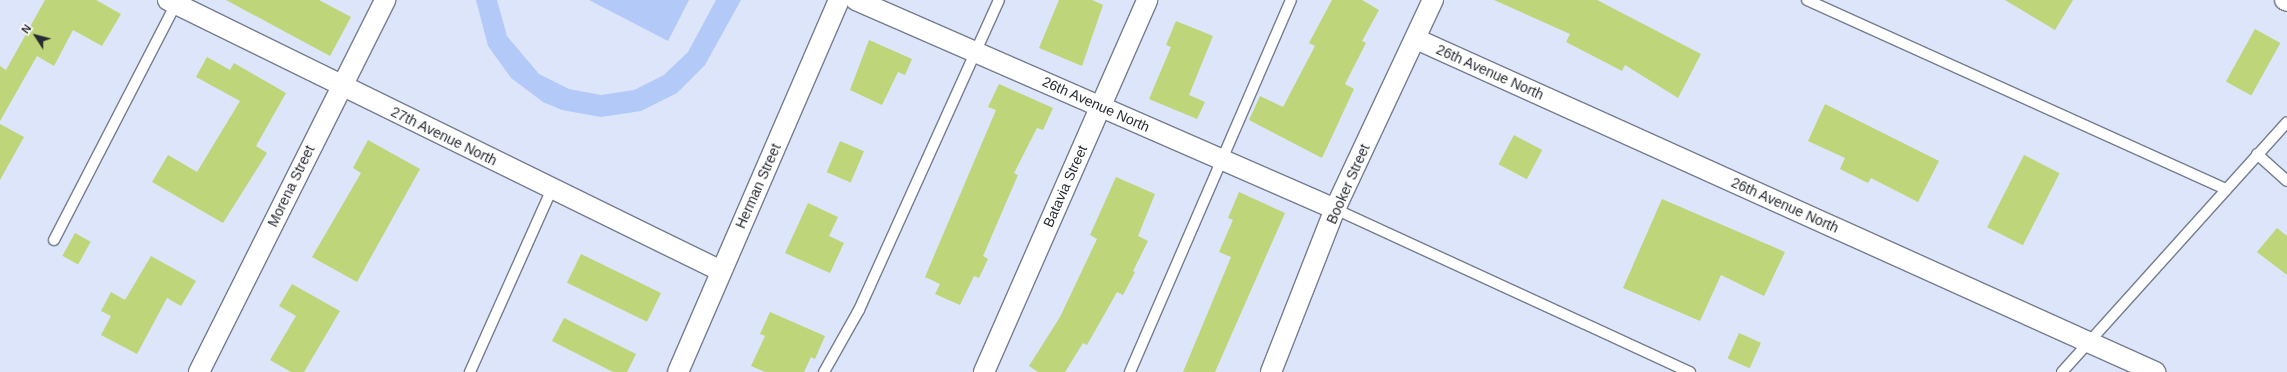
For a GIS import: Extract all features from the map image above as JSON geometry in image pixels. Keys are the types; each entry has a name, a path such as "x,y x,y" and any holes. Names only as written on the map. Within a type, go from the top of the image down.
{"street":[{"name":"Morena Street","path":"199,372 385,0"},
{"name":"Herman Street","path":"679,371 839,0"},
{"name":"26th Avenue North","path":"856,0 1335,209"},
{"name":"Batavia Street","path":"984,372 1147,0"},
{"name":"Booker Street","path":"1271,372 1335,209 1433,0"},
{"name":"27th Avenue North","path":"172,2 721,271"},
{"name":"26th Avenue North","path":"1416,39 2155,372"}],"lane":[{"path":"824,372 859,310 999,0"},
{"path":"1130,372 1292,0"},
{"path":"1807,0 2224,188"},
{"path":"54,240 172,2"},
{"path":"2062,372 2090,343 2224,188 2287,122"},
{"path":"2257,154 2287,180"},
{"path":"470,372 552,189"},
{"path":"1335,209 1690,372"}],"shaded area":[{"path":"476,0 497,0 507,36 539,74 569,89 601,95 634,90 664,75 688,52 716,0 741,0 705,65 677,93 641,111 601,117 562,110 543,102 511,78 488,46"},
{"path":"589,0 689,0 668,41"}],"building":[{"path":"45,0 96,0 121,14 102,46 73,30 54,66 37,56 0,121 0,66 6,70"},
{"path":"226,0 319,0 351,17 330,56"},
{"path":"1059,0 1092,0 1103,5 1082,66 1039,48"},
{"path":"1332,0 1362,0 1379,10 1362,41 1366,43 1345,84 1354,89 1322,158 1249,120 1260,96 1283,107 1315,46 1309,43"},
{"path":"1494,0 1597,0 1701,54 1678,98 1625,65 1622,71 1566,42 1570,34"},
{"path":"2005,0 2073,0 2055,30"},
{"path":"1176,21 1213,36 1189,95 1205,102 1197,119 1149,99 1171,47 1166,45"},
{"path":"2255,29 2280,43 2251,96 2226,81"},
{"path":"869,40 912,59 905,75 898,72 882,105 850,90"},
{"path":"207,57 230,70 234,63 286,93 256,146 267,153 223,223 152,182 168,155 197,172 240,101 196,77"},
{"path":"999,84 1053,108 1043,130 1037,128 1014,173 1018,175 983,256 988,259 979,278 974,276 960,305 935,294 940,284 925,277 996,110 988,107"},
{"path":"1825,104 1939,161 1918,202 1871,178 1868,183 1840,169 1845,158 1808,141"},
{"path":"0,124 24,137 0,180"},
{"path":"1514,135 1542,150 1527,179 1499,164"},
{"path":"368,140 420,169 357,282 312,257 361,173 353,168"},
{"path":"840,141 864,151 851,182 827,172"},
{"path":"2024,155 2060,173 2023,245 1987,227"},
{"path":"1116,177 1155,194 1138,236 1148,241 1133,271 1135,272 1123,295 1117,292 1087,345 1083,343 1065,372 1038,372 1029,366 1060,317 1097,239 1090,235"},
{"path":"1239,192 1285,213 1215,372 1183,372 1231,257 1219,252 1233,220 1228,218"},
{"path":"1662,199 1785,252 1764,296 1721,275 1700,321 1623,288"},
{"path":"808,203 838,217 829,236 844,243 830,273 785,253"},
{"path":"2277,228 2287,236 2287,275 2257,252"},
{"path":"75,233 91,242 78,264 62,256"},
{"path":"581,254 661,293 647,322 567,283"},
{"path":"151,256 196,281 181,306 167,298 137,354 101,335 111,316 101,311 111,292 125,300"},
{"path":"292,284 340,311 304,372 291,372 270,360 296,316 279,306"},
{"path":"770,312 825,336 815,359 811,357 804,372 765,372 751,366 765,336 760,334"},
{"path":"564,318 636,354 627,372 613,372 552,341"},
{"path":"1739,333 1761,343 1750,368 1728,359"}]}
